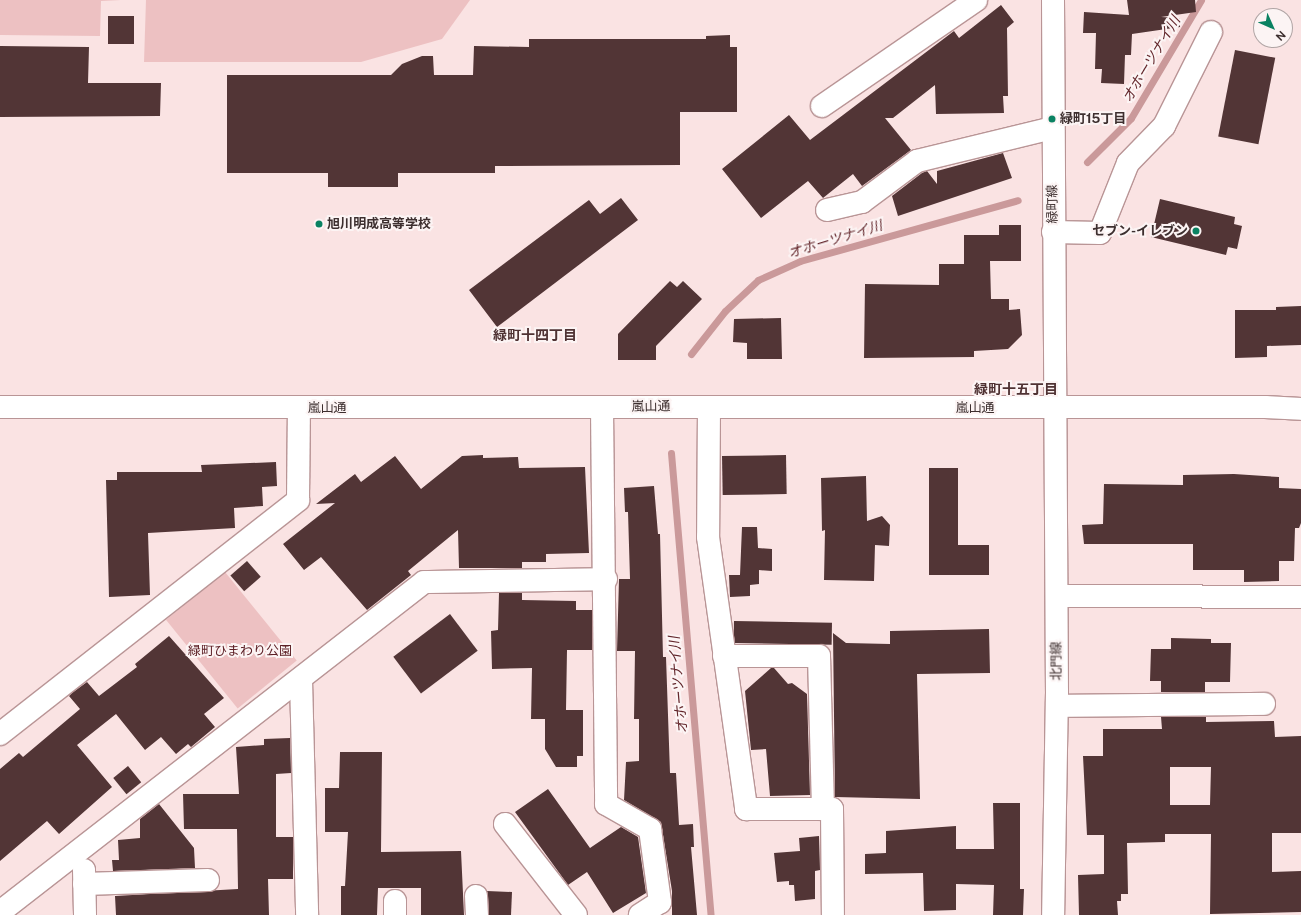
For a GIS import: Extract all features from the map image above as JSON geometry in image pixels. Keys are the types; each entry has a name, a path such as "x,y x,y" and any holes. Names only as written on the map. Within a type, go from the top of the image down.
{"street":[{"path":"822,106 976,0"},
{"name":"緑町線","path":"1053,0 1052,164 1056,408"},
{"path":"1053,232 1100,233 1128,163 1164,126 1211,32"},
{"path":"827,210 862,202 917,161 1052,128"},
{"path":"709,407 708,537 746,809 832,809 833,915"},
{"name":"嵐山通","path":"0,408 709,407 1301,409"},
{"path":"0,734 298,500 299,408"},
{"path":"602,408 606,579 606,804 650,829 660,902 640,915"},
{"name":"北門線","path":"1053,915 1057,706 1056,408"},
{"path":"0,912 301,680 424,582 606,579"},
{"path":"1057,596 1301,597"},
{"path":"724,656 819,656 823,809"},
{"path":"301,680 307,915"},
{"path":"1057,706 1264,704"},
{"path":"505,824 576,915"},
{"path":"83,848 85,915"},
{"path":"84,884 208,880"}],"green space":[{"path":"0,0 121,0 101,1 100,36 0,35"},
{"path":"146,0 470,0 442,39 361,62 144,62"},
{"name":"緑町ひまわり公園","path":"225,572 297,661 238,708 166,620"}],"building":[{"path":"1127,0 1195,0 1196,12 1161,17 1180,18 1180,27 1132,34 1131,55 1125,55 1124,84 1101,83 1102,69 1095,69 1096,33 1083,33 1084,12 1129,15"},
{"path":"1001,5 1014,22 1007,28 1008,96 1003,96 1004,113 936,114 935,85 893,118 885,118 911,150 862,186 853,174 823,198 808,181 761,218 722,169 789,115 810,140 954,31 959,38"},
{"path":"108,16 134,16 134,44 108,44"},
{"path":"730,35 730,47 737,47 737,112 680,112 680,165 495,166 495,173 398,173 398,187 328,187 328,173 227,173 227,75 391,75 402,64 422,56 433,56 434,75 473,75 474,46 529,47 529,39 706,39 706,36"},
{"path":"0,46 89,47 88,83 161,83 160,116 0,117"},
{"path":"1235,50 1275,58 1258,144 1218,136"},
{"path":"1003,153 1012,178 898,216 892,196 922,173 927,171 937,184 937,171"},
{"path":"621,198 638,220 497,327 469,290 589,200 600,214"},
{"name":"セブン-イレブン","path":"1160,199 1235,217 1234,224 1242,226 1237,249 1228,247 1226,255 1151,237"},
{"path":"999,225 1021,225 1021,261 990,261 991,299 1009,299 1009,310 1020,309 1022,335 1008,349 974,351 974,357 864,358 865,284 939,285 939,264 964,264 964,235 999,235"},
{"path":"670,281 677,287 683,281 702,299 656,346 656,360 618,360 618,334"},
{"path":"1301,306 1301,345 1267,346 1267,357 1235,358 1235,310 1276,310 1276,307"},
{"path":"781,318 782,359 747,359 747,343 733,342 734,319"},
{"path":"483,455 483,458 518,457 519,468 585,467 589,553 546,554 546,562 522,562 522,568 459,568 458,530 408,571 411,575 367,610 321,557 304,570 283,544 335,503 316,504 355,474 361,482 395,456 421,489 462,456"},
{"path":"786,455 787,494 723,495 722,456"},
{"path":"276,462 277,486 262,487 263,506 234,508 235,528 148,533 150,595 109,597 106,480 117,480 117,472 202,472 201,465"},
{"path":"929,468 958,468 958,545 989,545 989,575 929,575"},
{"path":"1234,474 1279,477 1279,488 1301,489 1301,523 1299,528 1295,528 1294,561 1279,561 1279,581 1244,582 1244,570 1193,570 1193,544 1084,544 1082,525 1103,524 1104,484 1183,485 1183,475"},
{"path":"866,476 867,521 882,516 890,525 889,546 875,545 874,581 824,580 825,530 822,531 821,478"},
{"path":"654,486 658,534 660,534 663,657 666,657 670,773 676,773 679,825 693,824 694,847 691,847 697,915 672,915 672,891 661,822 624,800 626,762 639,761 639,719 634,719 635,651 617,651 619,579 630,579 628,512 625,512 624,488"},
{"path":"742,527 757,527 758,548 772,549 772,571 759,570 759,584 750,585 750,596 730,597 729,575 740,575"},
{"path":"247,561 261,577 244,591 230,575"},
{"path":"499,593 522,593 522,600 576,601 576,610 592,610 592,650 567,650 566,710 583,710 583,756 577,756 577,767 556,767 545,749 545,719 531,719 532,668 492,669 491,631 498,630"},
{"path":"450,614 478,651 421,693 393,657"},
{"path":"734,621 832,623 832,645 734,643"},
{"path":"989,629 990,673 917,674 920,799 835,797 833,633 846,643 890,644 890,631"},
{"path":"169,636 224,698 204,714 215,727 191,747 188,744 176,754 161,737 145,750 116,714 77,745 112,787 59,834 47,821 0,861 0,769 19,753 23,757 80,709 69,696 72,693 87,682 99,696 137,667 135,664"},
{"path":"1171,638 1211,639 1211,643 1231,643 1230,682 1205,682 1205,692 1161,692 1161,681 1150,681 1151,649 1171,649"},
{"path":"771,668 774,668 788,684 792,683 807,694 810,795 770,796 766,749 751,750 745,691"},
{"path":"1161,717 1206,717 1206,722 1274,721 1275,737 1301,736 1301,833 1272,833 1272,872 1301,871 1301,912 1210,914 1211,834 1165,834 1165,842 1127,843 1128,894 1121,894 1121,901 1117,901 1118,915 1079,915 1078,875 1104,874 1104,835 1087,835 1083,756 1103,756 1103,729 1162,729","holes":["1170,767 1211,767 1210,805 1170,805"]},
{"path":"290,738 291,773 276,774 276,837 293,837 293,879 268,879 269,915 116,915 115,896 238,889 237,829 184,829 183,794 239,794 236,747 264,745 264,739"},
{"path":"340,752 382,752 381,852 461,851 464,915 421,915 421,888 378,888 377,915 341,915 341,886 345,886 348,832 325,832 325,788 339,788"},
{"path":"128,766 141,782 126,794 113,778"},
{"path":"548,789 590,848 621,827 638,837 646,893 613,913 587,872 568,885 515,812"},
{"path":"993,803 1020,803 1020,889 1024,889 1023,915 993,915 994,885 956,884 956,910 924,911 923,873 865,874 865,854 886,853 886,831 956,826 956,849 994,849"},
{"path":"159,804 194,848 195,868 113,871 112,860 119,860 118,840 140,838 140,819"},
{"path":"819,836 820,870 815,871 815,899 795,901 794,885 789,885 789,881 777,882 774,853 800,851 799,838"},
{"path":"487,891 512,892 511,915 489,915"}],"waterway":[{"name":"オホーツナイ川","path":"1087,162 1131,118 1201,0"},
{"name":"オホーツナイ川","path":"691,354 725,311 758,280 800,261 1018,200"},
{"name":"オホーツナイ川","path":"671,453 711,915"}],"place":[{"name":"緑町15丁目","path":"1052,119"},
{"name":"旭川明成高等学校","path":"319,224"},
{"name":"セブン-イレブン","path":"1196,231"}],"district":[{"name":"緑町十四丁目","path":"535,335"},
{"name":"緑町十五丁目","path":"1016,389"}]}
